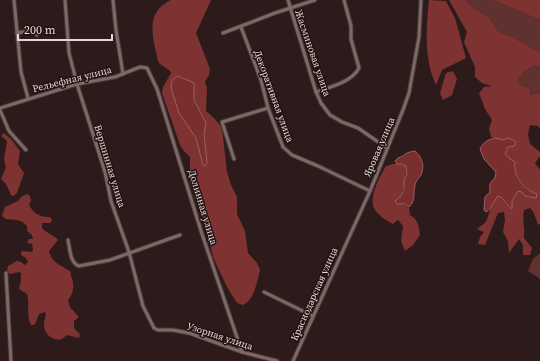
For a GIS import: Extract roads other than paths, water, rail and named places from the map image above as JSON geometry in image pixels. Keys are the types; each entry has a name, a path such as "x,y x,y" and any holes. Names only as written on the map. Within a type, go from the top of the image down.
{"street":[{"path":"14,0 20,72 28,98"},
{"name":"Вершинная улица","path":"65,0 69,53 77,84 105,172 111,201 129,252 143,306 154,328 158,330"},
{"path":"113,0 123,74"},
{"name":"Жасминовая улица","path":"288,0 316,92 321,103 330,115 342,122 358,128 388,148"},
{"path":"223,33 315,0"},
{"path":"316,92 336,85 357,72 359,68 352,45 351,26 344,0"},
{"name":"Яровая улица","path":"351,233 405,105 419,37 421,0"},
{"name":"Декоративная улица","path":"240,27 261,80 268,108 282,145 287,151 370,191"},
{"path":"17,33 36,30 37,35"},
{"name":"Рельефная улица","path":"0,109 28,98 77,84 123,74 140,67 147,68"},
{"name":"Долинная улица","path":"147,68 157,89 201,231 242,352"},
{"path":"234,159 222,122 268,108"},
{"path":"0,109 9,131 26,150"},
{"name":"Краснодарская улица","path":"292,361 351,233"},
{"path":"68,240 72,261 77,266 104,261 180,235"},
{"path":"6,273 11,361"},
{"path":"264,292 314,316"},
{"name":"Узорная улица","path":"158,330 173,330 188,333 242,352 277,361"}]}
